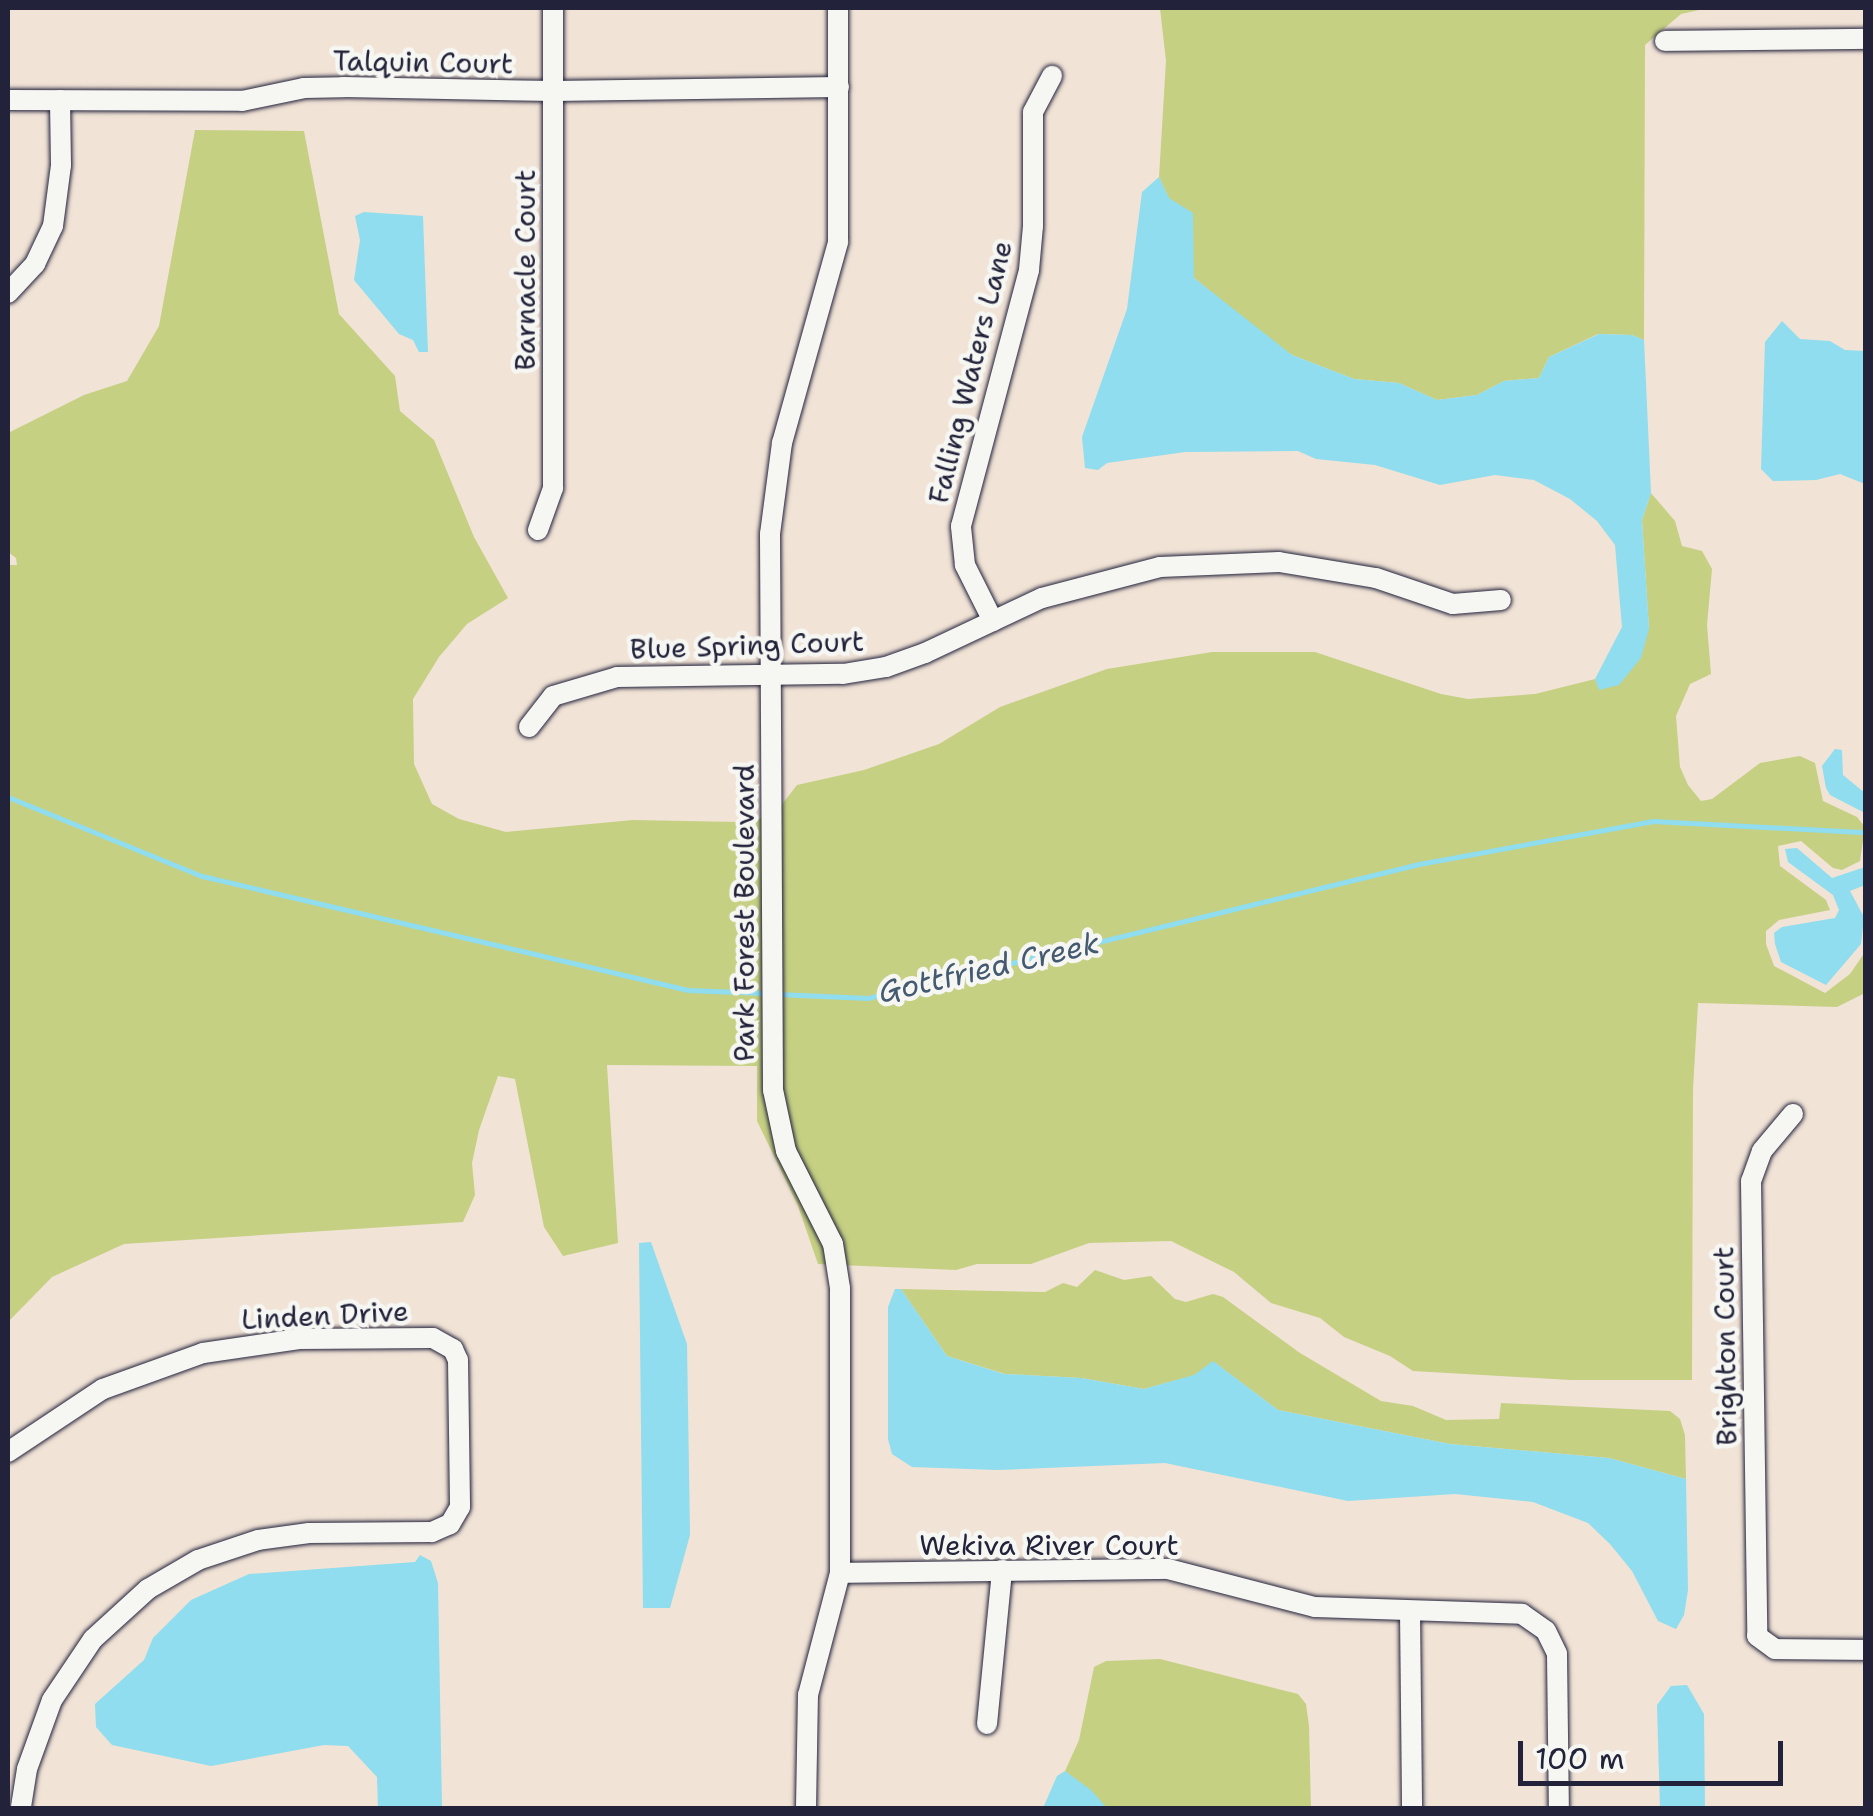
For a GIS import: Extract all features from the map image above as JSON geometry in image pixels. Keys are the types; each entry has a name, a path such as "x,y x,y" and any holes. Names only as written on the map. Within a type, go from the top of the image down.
{"street":[{"name":"Barnacle Court","path":"538,530 553,488 552,8"},
{"name":"Park Forest Boulevard","path":"806,1808 808,1695 840,1573 838,1269 824,1221 786,1151 773,1090 772,493 838,242 838,8"},
{"path":"1664,41 1866,39"},
{"name":"Falling Waters Lane","path":"992,620 965,565 961,526 1029,270 1034,226 1033,112 1052,76"},
{"name":"Talquin Court","path":"8,100 242,101 304,88 343,86 552,91 839,87"},
{"path":"8,293 34,264 54,226 61,165 60,100"},
{"name":"Blue Spring Court","path":"528,727 554,696 584,684 617,677 843,674 886,666 925,654 1042,598 1103,578 1218,562 1336,570 1453,604 1502,600"},
{"name":"Brighton Court","path":"1793,1114 1762,1151 1751,1181 1757,1636 1764,1645 1785,1650 1866,1650"},
{"name":"Linden Drive","path":"8,1452 103,1389 203,1353 299,1340 433,1338 453,1350 458,1360 460,1507 450,1524 432,1532 309,1533 258,1540 198,1560 148,1589 93,1638 52,1700 27,1769 21,1808"},
{"name":"Wekiva River Court","path":"840,1573 1168,1568 1316,1607 1507,1610 1533,1620 1546,1631 1557,1654 1559,1808"},
{"path":"987,1724 1002,1570"},
{"path":"1410,1610 1412,1808"}],"green space":[{"path":"1160,8 1708,8 1681,14 1645,45 1644,340 1632,335 1598,334 1549,357 1539,378 1504,381 1477,395 1437,400 1399,383 1354,379 1292,355 1193,277 1193,214 1169,199 1159,177 1166,61"},
{"path":"195,130 304,131 339,314 395,376 400,411 434,440 474,537 508,598 467,624 439,657 413,699 414,764 432,804 459,819 506,832 633,820 738,822 773,816 797,785 864,770 939,744 1000,707 1107,669 1212,652 1315,652 1441,694 1468,699 1535,694 1595,679 1600,690 1649,629 1642,520 1651,493 1675,521 1682,546 1702,551 1712,569 1707,625 1711,674 1690,684 1676,716 1680,767 1688,785 1701,801 1712,799 1760,763 1800,756 1815,763 1823,801 1857,817 1865,827 1860,861 1842,870 1833,868 1801,841 1778,846 1780,866 1826,900 1830,910 1779,920 1766,931 1766,944 1774,966 1825,993 1850,974 1865,952 1865,993 1837,1007 1698,1003 1693,1089 1692,1380 1570,1380 1413,1371 1390,1356 1344,1337 1320,1318 1271,1303 1234,1272 1171,1241 1089,1243 1031,1264 977,1264 956,1270 818,1264 798,1206 757,1121 757,1066 607,1065 618,1243 563,1256 544,1227 515,1079 498,1076 479,1130 472,1163 475,1195 463,1222 124,1244 52,1277 8,1322 8,565 17,565 16,558 8,552 8,433 84,395 127,381 159,326"},
{"path":"1095,1270 1124,1280 1151,1276 1175,1299 1186,1302 1213,1294 1223,1297 1300,1353 1381,1401 1413,1406 1446,1420 1499,1419 1501,1403 1670,1411 1680,1419 1685,1435 1686,1479 1609,1458 1450,1444 1278,1410 1214,1362 1195,1375 1144,1389 1081,1378 1005,1374 947,1356 901,1289 1045,1292 1063,1283 1077,1287"},
{"path":"1160,1659 1298,1694 1306,1704 1309,1726 1311,1808 1107,1808 1065,1771 1079,1740 1094,1667 1106,1661"}],"water":[{"path":"1159,177 1169,198 1193,213 1194,278 1292,355 1354,379 1399,383 1437,400 1477,395 1504,381 1539,378 1549,357 1599,334 1632,335 1644,340 1651,493 1642,520 1649,629 1641,658 1619,685 1599,690 1595,679 1622,627 1615,545 1597,521 1570,499 1534,480 1495,475 1440,485 1375,465 1316,459 1298,451 1185,452 1107,463 1098,470 1085,468 1082,437 1127,309 1142,192"},
{"path":"364,212 423,216 428,352 419,352 413,340 399,334 354,280 360,240 355,216"},
{"path":"1782,321 1800,339 1830,341 1845,350 1865,351 1865,484 1840,474 1816,480 1773,481 1761,469 1765,342"},
{"path":"1835,749 1842,750 1843,775 1865,793 1865,813 1830,795 1826,788 1822,766"},
{"path":"1797,848 1832,878 1865,867 1865,885 1850,891 1864,917 1861,944 1826,985 1781,962 1775,944 1774,933 1782,927 1835,918 1839,910 1833,895 1788,862 1785,849"},
{"path":"651,1242 687,1344 690,1535 670,1608 643,1608 639,1243"},
{"path":"895,1289 901,1289 947,1356 1004,1374 1081,1378 1144,1389 1194,1375 1213,1361 1278,1410 1450,1444 1609,1458 1686,1479 1688,1590 1684,1615 1676,1629 1658,1621 1632,1571 1588,1523 1533,1502 1455,1494 1348,1501 1165,1463 997,1470 912,1467 892,1454 888,1439 888,1307"},
{"path":"420,1555 431,1561 438,1583 442,1808 378,1808 377,1777 348,1746 324,1745 211,1766 112,1745 96,1727 95,1704 144,1660 153,1638 191,1600 249,1574 415,1562"},
{"path":"1687,1685 1704,1714 1705,1808 1660,1808 1657,1705 1671,1686"},
{"path":"1065,1771 1107,1808 1043,1808 1057,1776"}],"waterway":[{"name":"Gottfried Creek","path":"8,797 202,876 688,990 766,993"},
{"name":"Gottfried Creek","path":"777,994 868,998 1419,864 1653,821 1866,832"}]}
